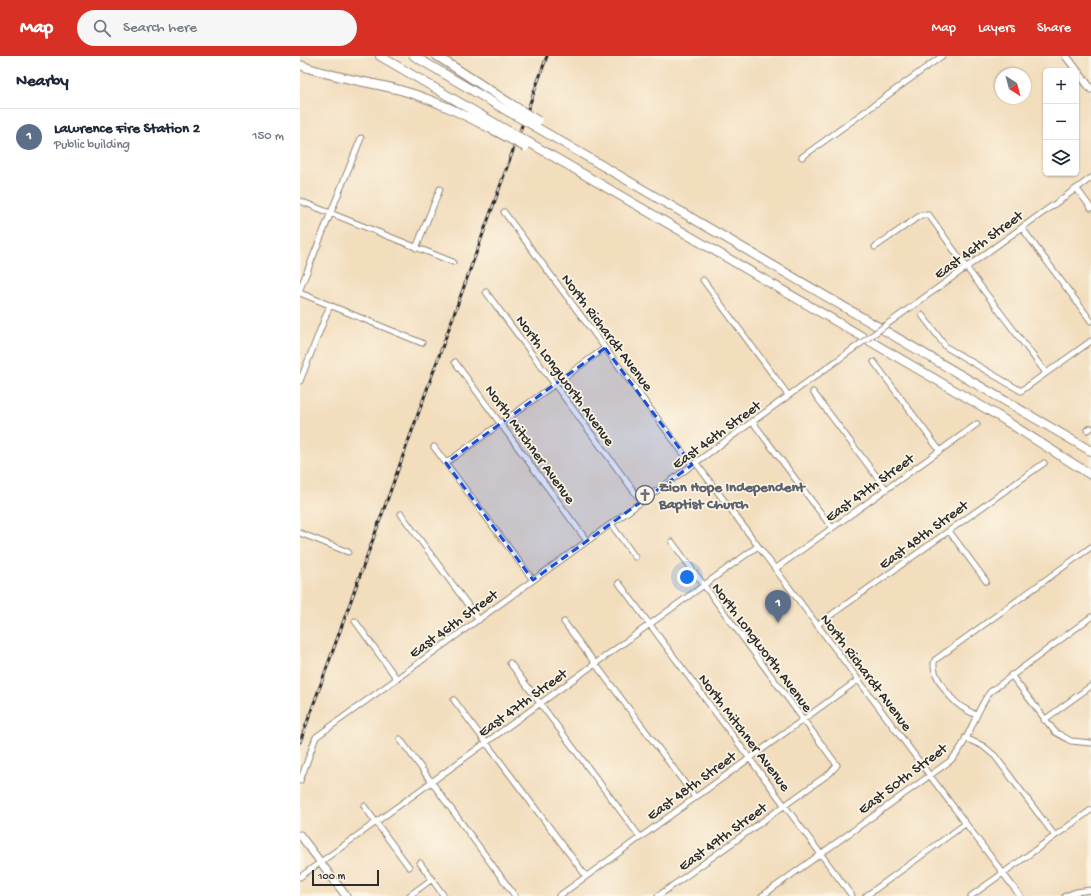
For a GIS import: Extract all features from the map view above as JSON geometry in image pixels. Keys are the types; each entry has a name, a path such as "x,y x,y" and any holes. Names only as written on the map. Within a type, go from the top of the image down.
{"highway":[{"path":"380,56 502,131 588,178 1091,471"},
{"path":"414,56 510,108 566,144 1091,451"},
{"path":"437,56 510,108"},
{"path":"300,64 339,78 396,89 425,98 502,131"},
{"path":"300,69 309,68"},
{"path":"1064,456 1091,475"}],"main road":[{"path":"1066,56 1091,89"},
{"path":"300,835 346,896"}],"street":[{"path":"802,157 942,56"},
{"path":"300,289 360,138"},
{"name":"East 46th Street","path":"300,781 316,737 788,395 1091,178"},
{"path":"416,248 440,189"},
{"path":"1076,189 1091,208"},
{"path":"300,201 453,262"},
{"name":"North Richardt Avenue","path":"504,212 605,348 758,546 1002,874 1020,896"},
{"path":"875,247 921,215 927,214 932,218 1046,373"},
{"path":"1022,228 1091,321"},
{"path":"703,280 788,395"},
{"name":"North Longworth Avenue","path":"486,292 642,502"},
{"path":"300,293 422,343"},
{"path":"300,381 330,305"},
{"path":"922,315 946,347 1022,390 1091,341"},
{"path":"446,463 605,348"},
{"name":"North Mitchner Avenue","path":"455,362 587,541"},
{"path":"874,362 940,451"},
{"path":"813,392 886,489"},
{"path":"752,421 832,528"},
{"name":"East 47th Street","path":"775,569 977,424"},
{"path":"434,448 533,580"},
{"name":"East 48th Street","path":"817,625 1044,463"},
{"path":"401,514 479,620"},
{"path":"611,524 635,557"},
{"path":"949,530 986,581"},
{"path":"300,533 348,552"},
{"name":"North Longworth Avenue","path":"672,542 703,586 837,765"},
{"name":"East 47th Street","path":"300,877 758,546"},
{"path":"976,715 956,702 935,675 933,666 939,656 1091,547"},
{"name":"North Mitchner Avenue","path":"619,583 852,896"},
{"name":"East 50th Street","path":"762,896 953,758 990,692 1091,617"},
{"path":"355,621 397,679"},
{"path":"564,622 695,798"},
{"path":"510,662 640,837"},
{"path":"1011,675 1044,720 1055,732 1064,738 1091,743"},
{"name":"East 48th Street","path":"559,896 858,680"},
{"path":"1044,720 1091,686"},
{"path":"454,700 586,876"},
{"path":"965,738 983,746 995,756 1055,836"},
{"path":"400,740 515,896"},
{"name":"East 49th Street","path":"658,896 830,773 837,765"},
{"path":"364,806 409,867"},
{"path":"971,896 1091,810"},
{"path":"866,896 965,824"},
{"path":"420,864 444,896"},
{"path":"409,896 432,879"},
{"path":"1065,896 1076,892 1091,890"}],"highlighted area":[{"path":"605,348 692,465 533,580 446,463"}],"railway":[{"path":"300,742 547,56"}],"place":[{"name":"Zion Hope Independent Baptist Church","path":"645,495"},
{"name":"Lawrence Fire Station 2","path":"778,623"}]}
